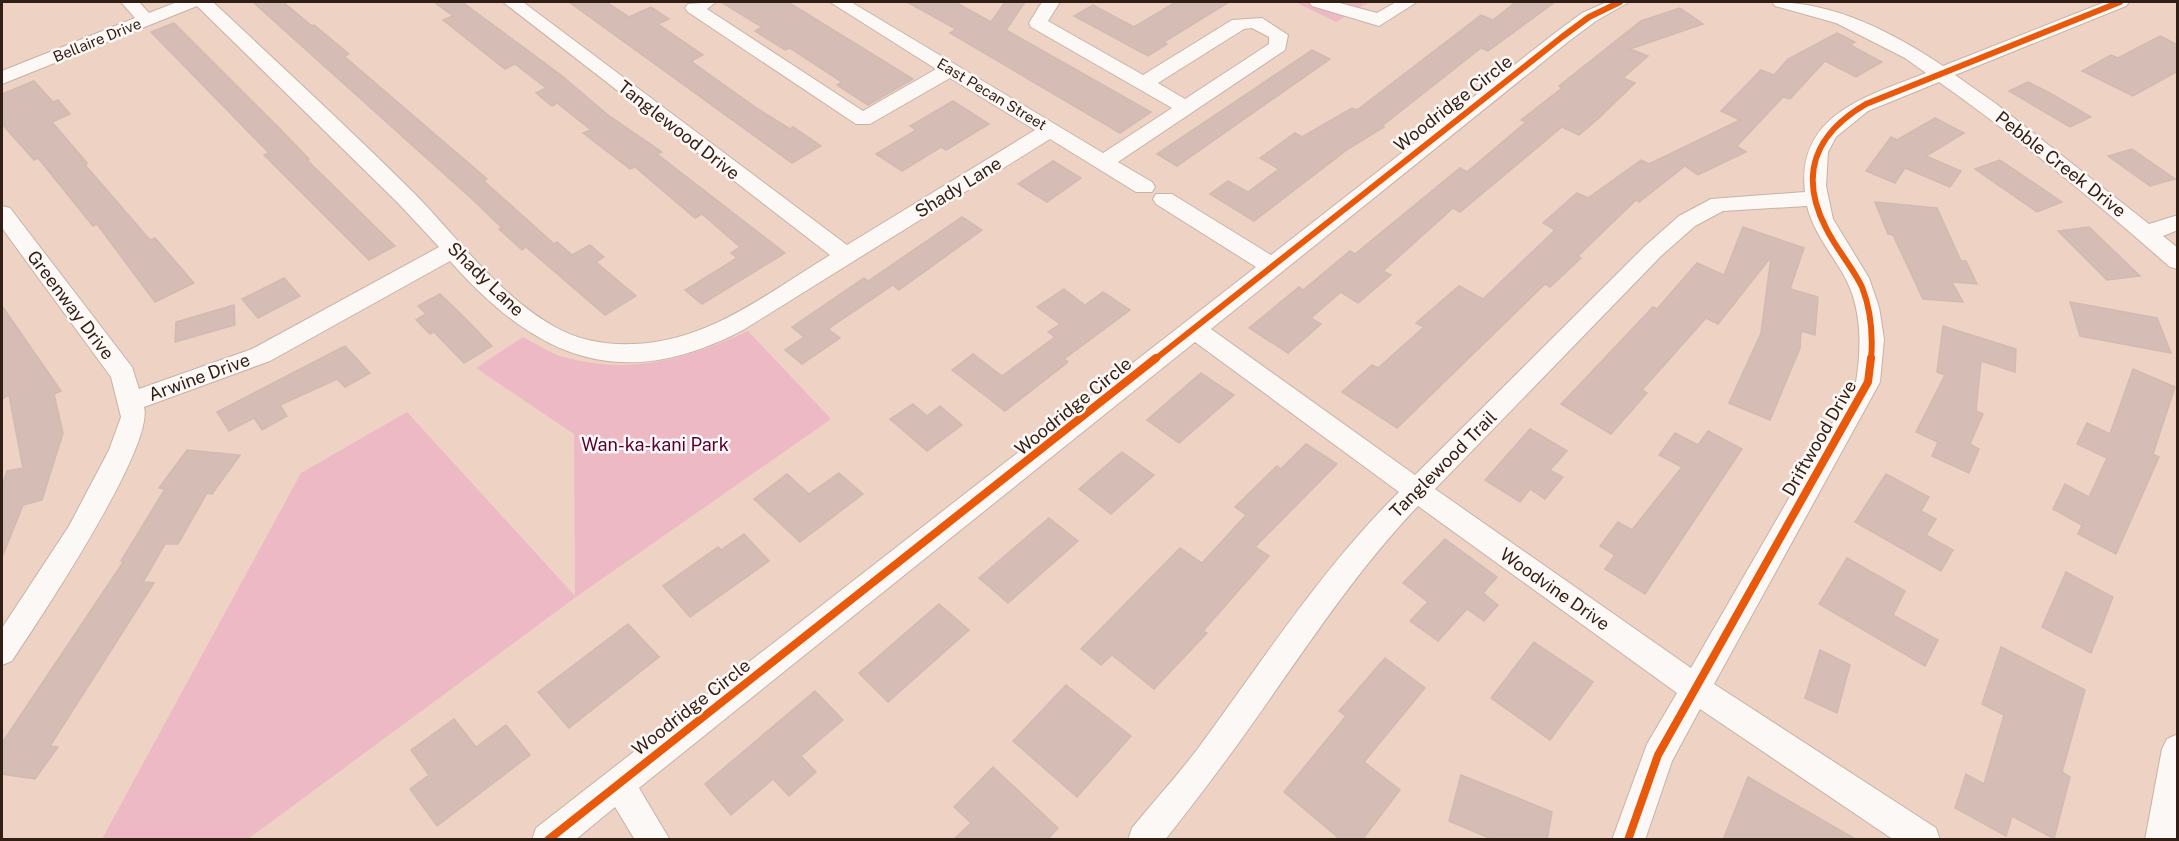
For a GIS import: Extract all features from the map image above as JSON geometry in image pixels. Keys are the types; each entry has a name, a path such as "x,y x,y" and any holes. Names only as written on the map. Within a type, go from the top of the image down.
{"street":[{"path":"130,2 146,20"},
{"name":"Bellaire Drive","path":"2,78 192,2"},
{"name":"Shady Lane","path":"203,2 407,199 507,305 541,329 572,345 625,352 647,352 699,342 735,324 1050,130"},
{"name":"Tanglewood Drive","path":"512,2 847,256"},
{"path":"707,2 694,8 863,120 951,69"},
{"name":"East Pecan Street","path":"839,2 1144,187"},
{"path":"1050,2 1038,22 1185,108"},
{"path":"1318,2 1379,20 1408,2"},
{"name":"Woodridge Circle","path":"548,840 1562,37 1589,17 1620,2"},
{"path":"1780,2 1821,11 1863,27 1912,54 1939,73"},
{"name":"Driftwood Drive","path":"1628,840 1658,755 1868,382 1873,361 1873,342 1864,295 1826,227 1817,198 1816,169 1821,142 1850,113 1939,73 2120,2"},
{"path":"1104,162 1278,46 1279,35 1255,22 1239,24 1143,84"},
{"name":"Pebble Creek Drive","path":"1939,73 1988,107 2147,233 2178,261"},
{"name":"Tanglewood Trail","path":"1144,840 1208,760 1320,604 1378,530 1653,251 1687,221 1719,204 1817,198"},
{"path":"1164,200 1271,266"},
{"name":"Greenway Drive","path":"2,213 123,374 131,402"},
{"path":"2147,233 2178,222"},
{"name":"Arwine Drive","path":"2,652 79,534 122,450 134,417 131,402 261,355 309,331 454,249"},
{"name":"Woodvine Drive","path":"1193,328 1417,490 1695,686 1840,787 1924,840"},
{"path":"2161,840 2178,748"},
{"path":"618,784 654,840"}],"green space":[{"path":"1295,2 1369,2 1336,22"},
{"name":"Wan-ka-kani Park","path":"748,331 831,419 576,597 248,839 102,839 301,473 407,412 575,596 574,434 476,368 523,337 560,356 585,362 633,365 679,357"}],"building":[{"path":"253,2 283,2 312,26 314,25 349,54 344,56 487,179 484,181 554,244 557,242 572,255 590,245 604,257 596,262 636,296 605,315 526,247 522,250 472,199"},
{"path":"434,2 462,2 561,75 608,115 662,152 657,154 785,253 702,304 685,290 737,258 731,253 740,247 702,214 695,218 635,167 630,169 583,133 591,130 557,103 552,106 536,93 546,88 515,64 505,69 443,20 453,16"},
{"path":"569,2 606,2 629,17 651,7 669,19 658,24 703,55 691,61 758,109 790,129 793,127 821,146 792,163"},
{"path":"721,2 788,2 913,79 868,105 837,85 842,82 790,48 785,50 755,31 762,27"},
{"path":"907,2 955,2 991,22 1005,2 1025,2 1006,30 1151,112 1120,133 950,33 956,29"},
{"path":"1176,2 1229,2 1164,42 1167,44 1148,56 1074,16 1093,5 1134,27"},
{"path":"1516,2 1555,2 1488,51 1481,48 1382,126 1384,127 1348,149 1254,221 1210,194 1228,181 1248,192 1279,169 1260,158 1295,133 1302,137 1352,108 1357,110 1481,15 1493,20"},
{"path":"1680,8 1703,24 1630,49 1648,56 1623,78 1635,83 1599,118 1579,135 1562,127 1460,212 1453,208 1383,271 1391,275 1358,303 1341,292 1311,318 1321,324 1288,353 1249,328 1299,287 1303,290 1350,251 1355,254 1460,168 1467,172 1526,122 1521,120 1562,88 1559,86 1641,21"},
{"path":"174,23 283,132 309,159 307,160 395,246 369,260 264,155 269,153 151,32"},
{"path":"1837,33 1855,42 1850,45 1882,62 1856,77 1825,61 1790,99 1783,97 1737,146 1746,152 1698,175 1685,166 1639,202 1636,200 1578,256 1581,258 1550,287 1545,284 1397,428 1342,392 1372,365 1378,368 1424,327 1416,323 1459,286 1483,299 1555,230 1543,223 1577,193 1588,198 1641,160 1649,164 1740,120 1721,111 1761,70 1774,75 1788,59"},
{"path":"2160,36 2178,45 2178,71 2133,96 2082,71 2111,55 2118,58"},
{"path":"1312,50 1330,59 1177,166 1157,154"},
{"path":"34,81 53,102 58,100 70,114 52,122 87,163 86,166 150,240 155,238 194,283 155,302 97,224 93,226 38,158 34,160 2,124 2,94"},
{"path":"2028,82 2091,117 2070,127 2009,91"},
{"path":"953,101 989,124 946,150 941,147 902,171 876,154 916,130 910,126"},
{"path":"1935,118 1964,133 1926,156 1961,171 1950,187 1905,168 1895,183 1866,171 1891,137 1897,140"},
{"path":"2132,149 2175,179 2150,186 2108,156"},
{"path":"2000,160 2062,202 2037,212 1975,169"},
{"path":"1053,161 1081,178 1047,202 1018,184"},
{"path":"1875,202 1937,208 1961,261 1966,261 1977,284 1952,282 1963,302 1923,299 1893,235 1888,234"},
{"path":"962,217 982,230 899,290 893,285 828,329 840,338 802,364 785,350 804,337 792,327 864,278 868,281"},
{"path":"1743,227 1804,248 1790,289 1818,297 1815,335 1801,331 1800,348 1770,420 1729,403 1761,333 1771,257 1718,324 1706,318 1642,390 1647,393 1611,434 1561,404 1653,307 1657,309 1697,263 1724,275"},
{"path":"2089,227 2140,276 2107,280 2058,231"},
{"path":"284,278 300,296 258,318 242,299"},
{"path":"1064,289 1085,305 1103,292 1130,310 1064,359 1068,362 1005,411 952,370 973,354 1002,376 1055,337 1048,332 1060,324 1037,307"},
{"path":"440,294 492,346 464,363 434,332 430,334 416,320 426,314 418,306"},
{"path":"2070,302 2157,318 2171,353 2080,336"},
{"path":"234,305 235,325 175,342 176,322"},
{"path":"2,306 61,391 54,394 63,433 42,500 23,505 3,555 2,487 7,471 23,468 9,395 2,399"},
{"path":"1943,326 2016,349 2015,372 1981,361 1976,411 1983,414 1970,444 1979,449 1969,473 1932,456 1938,442 1916,432 1945,375 1937,372"},
{"path":"345,346 370,373 345,387 337,379 280,405 287,416 262,430 254,418 229,431 217,412"},
{"path":"2133,369 2175,387 2153,454 2159,457 2116,554 2078,534 2082,525 2053,509 2065,484 2089,497 2107,458 2077,444 2087,423 2110,434"},
{"path":"1201,373 1234,395 1179,443 1147,420"},
{"path":"913,404 927,416 940,406 962,425 927,451 890,419"},
{"path":"1530,429 1567,451 1550,470 1563,477 1545,499 1530,489 1520,502 1485,480"},
{"path":"1708,431 1742,449 1645,594 1605,569 1615,555 1600,546 1618,522 1632,530 1682,467 1659,455 1675,433 1698,445"},
{"path":"1306,444 1337,464 1255,547 1269,556 1203,631 1207,633 1154,689 1112,655 1101,665 1081,649 1180,548 1202,563 1246,515 1235,507 1277,466 1281,469"},
{"path":"187,450 240,455 212,494 207,493 178,544 165,544 143,582 154,583 50,746 58,747 35,779 2,774 2,743 124,561 121,561 165,489 159,488"},
{"path":"1122,452 1154,475 1111,514 1079,489"},
{"path":"839,473 863,494 800,542 754,499 787,474 809,494"},
{"path":"1886,474 1929,497 1921,511 1936,519 1926,535 1953,550 1941,571 1855,522"},
{"path":"1049,518 1078,541 1008,603 979,578"},
{"path":"744,534 769,561 690,617 663,586 718,547 721,550"},
{"path":"1445,539 1497,577 1483,593 1498,605 1484,621 1467,609 1438,641 1410,621 1428,602 1403,583"},
{"path":"1847,558 1905,591 1893,615 1938,640 1925,666 1819,604"},
{"path":"2066,572 2113,597 2091,653 2042,627"},
{"path":"939,604 969,630 888,702 859,673"},
{"path":"628,624 659,657 569,728 538,692"},
{"path":"1534,642 1593,682 1550,740 1491,698"},
{"path":"2001,647 2085,690 2062,772 2070,777 2054,839 2012,816 2006,836 1955,808 1966,774 1984,784 2004,715 1982,704"},
{"path":"1820,650 1850,665 1837,713 1805,698"},
{"path":"1385,658 1425,688 1364,762 1400,790 1362,840 1341,840 1284,792 1346,716 1339,711"},
{"path":"1066,685 1131,736 1077,797 1013,741"},
{"path":"815,691 843,720 801,756 816,772 789,796 773,779 731,815 705,784"},
{"path":"454,719 476,747 506,725 530,755 437,826 410,789 429,775 411,750"},
{"path":"993,767 1058,828 1047,840 953,840 971,823 954,807"},
{"path":"1461,775 1552,812 1547,840 1494,840 1449,821"},
{"path":"1748,777 1857,840 1723,840"}],"cycle path":[{"path":"548,840 1562,37 1589,17 1620,2"},
{"path":"1628,840 1658,755 1868,382 1872,339 1865,296 1857,278 1826,228 1816,198 1815,163 1821,143 1835,126 1866,104 2120,2"}]}
